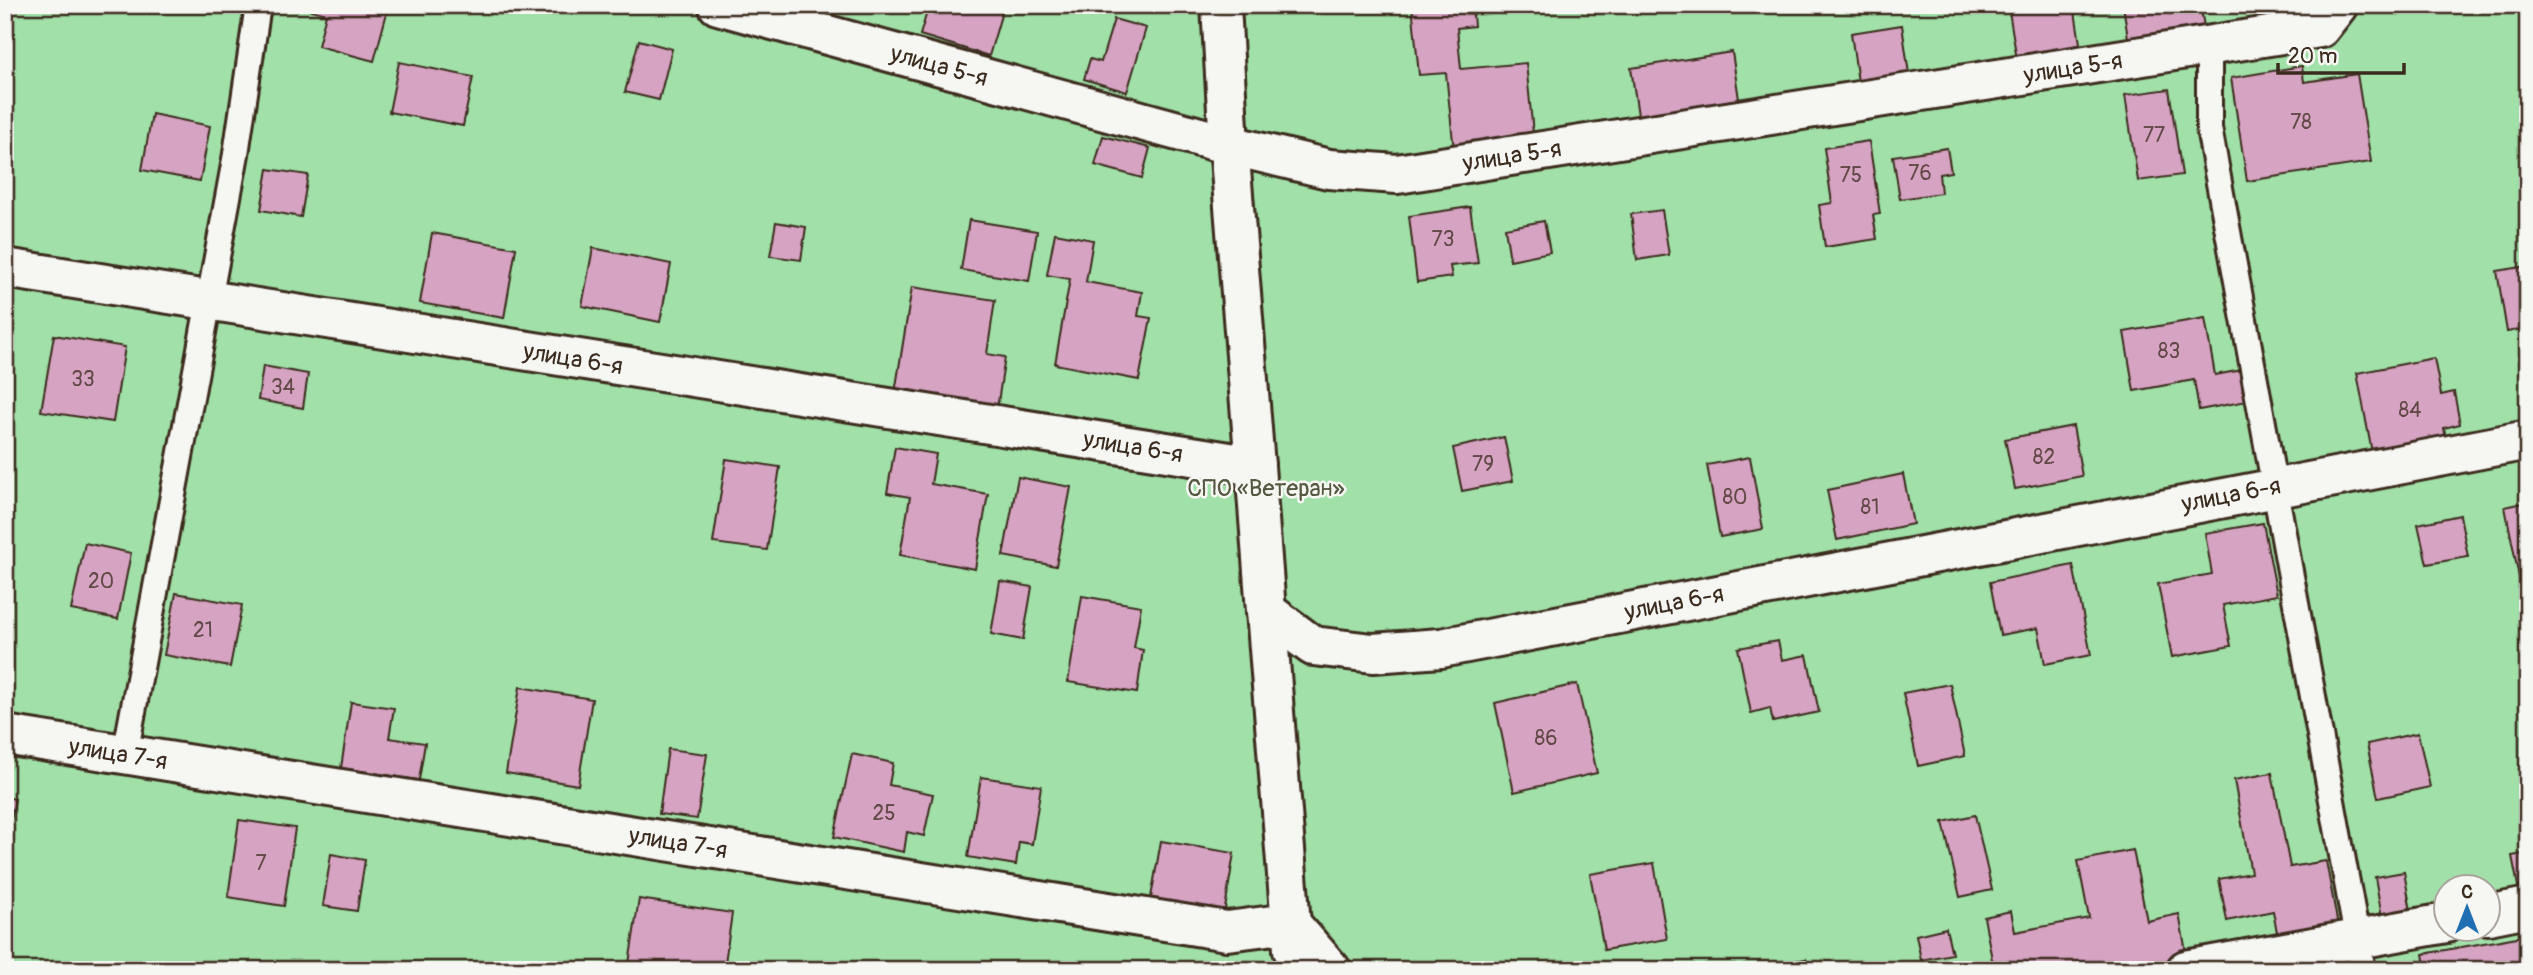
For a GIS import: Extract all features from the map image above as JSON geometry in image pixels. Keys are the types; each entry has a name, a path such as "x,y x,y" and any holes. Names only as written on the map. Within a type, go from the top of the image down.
{"street":[{"name":"улица 5-я","path":"718,5 1229,145 1329,169 1397,174 2209,46 2329,17"},
{"path":"1221,5 1229,145 1290,923 1296,970"},
{"name":"улица 6-я","path":"5,268 1255,466"},
{"name":"улица 6-я","path":"1266,611 1313,646 1373,653 1441,648 2528,440"},
{"name":"улица 7-я","path":"5,735 1227,930 1290,923"},
{"path":"2502,912 2528,907"},
{"path":"1290,923 1331,970"},
{"path":"2186,970 2360,954 2432,928"}],"lane":[{"path":"125,755 236,154 258,5"},
{"path":"2209,46 2209,128 2360,954"}],"green space":[{"name":"СПО «Ветеран»","path":"5,5 2528,5 2528,970 5,970"}],"building":[{"path":"292,5 389,5 374,61 318,46 326,14"},
{"path":"929,5 1004,5 989,56 920,35"},
{"path":"1412,5 1472,5 1474,26 1457,28 1461,69 1526,63 1534,143 1454,151 1446,73 1419,75"},
{"path":"2008,5 2074,5 2081,50 2017,60"},
{"path":"2123,5 2200,5 2204,26 2128,38"},
{"path":"1114,19 1146,28 1127,92 1084,79 1090,59 1101,62"},
{"path":"1902,25 1910,81 1859,89 1851,33"},
{"path":"639,40 672,49 659,100 625,92"},
{"path":"1732,52 1740,106 1639,122 1631,68"},
{"path":"399,62 473,77 463,126 389,112"},
{"path":"2302,66 2304,82 2357,74 2371,162 2247,181 2231,78"},
{"path":"2169,89 2182,175 2138,181 2125,95"},
{"path":"152,114 210,126 200,181 142,170"},
{"path":"1103,136 1150,148 1142,178 1095,165"},
{"path":"1869,141 1880,214 1873,215 1877,239 1825,247 1819,205 1832,203 1824,148"},
{"path":"1947,148 1951,172 1939,174 1941,193 1900,199 1893,156"},
{"path":"268,169 308,175 301,217 261,210"},
{"path":"1470,207 1478,263 1450,266 1452,277 1417,282 1409,216"},
{"path":"1662,210 1669,255 1637,260 1631,214"},
{"path":"969,220 1037,231 1029,281 961,270"},
{"path":"1544,221 1550,252 1510,260 1505,228"},
{"path":"776,222 806,227 801,260 770,256"},
{"path":"432,233 516,248 504,318 420,303"},
{"path":"1055,233 1093,240 1086,282 1142,292 1138,316 1151,318 1139,380 1055,364 1070,279 1047,275"},
{"path":"593,248 671,264 660,322 582,306"},
{"path":"2528,266 2528,328 2507,332 2497,271"},
{"path":"912,287 995,300 987,354 1005,357 996,415 894,399"},
{"path":"2205,318 2215,375 2242,370 2247,401 2199,410 2194,380 2134,391 2124,332"},
{"path":"54,335 125,347 113,422 41,411"},
{"path":"2434,358 2441,395 2454,392 2460,424 2444,428 2447,443 2373,458 2357,373"},
{"path":"263,366 308,374 303,408 258,400"},
{"path":"2073,426 2082,476 2015,489 2005,439"},
{"path":"1504,437 1513,481 1462,491 1453,448"},
{"path":"895,447 936,454 931,484 988,494 975,569 900,555 910,497 887,493"},
{"path":"1750,457 1763,529 1720,537 1707,465"},
{"path":"726,459 780,467 767,550 713,543"},
{"path":"1903,474 1913,524 1837,540 1827,490"},
{"path":"1018,477 1071,487 1056,566 1003,556"},
{"path":"2528,502 2528,606 2525,607 2505,507"},
{"path":"2460,515 2468,557 2427,564 2418,524"},
{"path":"2263,523 2277,595 2223,605 2231,646 2172,657 2158,584 2212,574 2205,533"},
{"path":"85,543 131,553 118,619 71,610"},
{"path":"2073,565 2091,655 2045,664 2038,628 2000,635 1990,582"},
{"path":"1000,581 1032,587 1023,640 991,634"},
{"path":"176,593 242,605 230,667 164,655"},
{"path":"1082,596 1141,606 1134,648 1143,650 1137,693 1068,682"},
{"path":"1778,641 1782,660 1807,655 1819,712 1773,722 1770,708 1751,713 1738,648"},
{"path":"1577,684 1597,773 1514,792 1495,703"},
{"path":"1950,684 1965,756 1918,766 1903,693"},
{"path":"520,687 592,699 578,785 506,773"},
{"path":"351,702 394,708 389,738 425,743 419,780 341,768"},
{"path":"2418,733 2430,787 2378,798 2367,744"},
{"path":"668,749 707,754 697,819 659,814"},
{"path":"852,754 893,763 889,785 933,794 924,836 907,832 904,852 834,837"},
{"path":"2272,773 2290,867 2326,861 2339,931 2279,943 2273,911 2227,921 2219,879 2251,873 2234,780"},
{"path":"981,777 1041,786 1032,844 1019,842 1016,865 968,857"},
{"path":"5,797 15,799 5,851"},
{"path":"1975,815 1992,890 1960,897 1943,822"},
{"path":"239,820 295,828 284,906 228,897"},
{"path":"1161,841 1234,853 1224,915 1150,903"},
{"path":"2133,850 2147,921 2179,914 2187,957 2120,970 1994,970 1984,917 2011,911 2015,932 2089,918 2078,861"},
{"path":"2528,853 2528,894 2520,896 2512,856"},
{"path":"331,854 365,860 357,911 323,906"},
{"path":"1654,863 1667,939 1604,950 1590,874"},
{"path":"2404,872 2411,911 2382,917 2375,877"},
{"path":"639,899 732,913 724,970 628,970"},
{"path":"1946,928 1952,954 1921,960 1916,935"},
{"path":"2528,935 2528,970 2426,970 2423,954 2478,944 2502,944 2502,940"},
{"path":"1806,959 1808,970 1748,970"}]}
